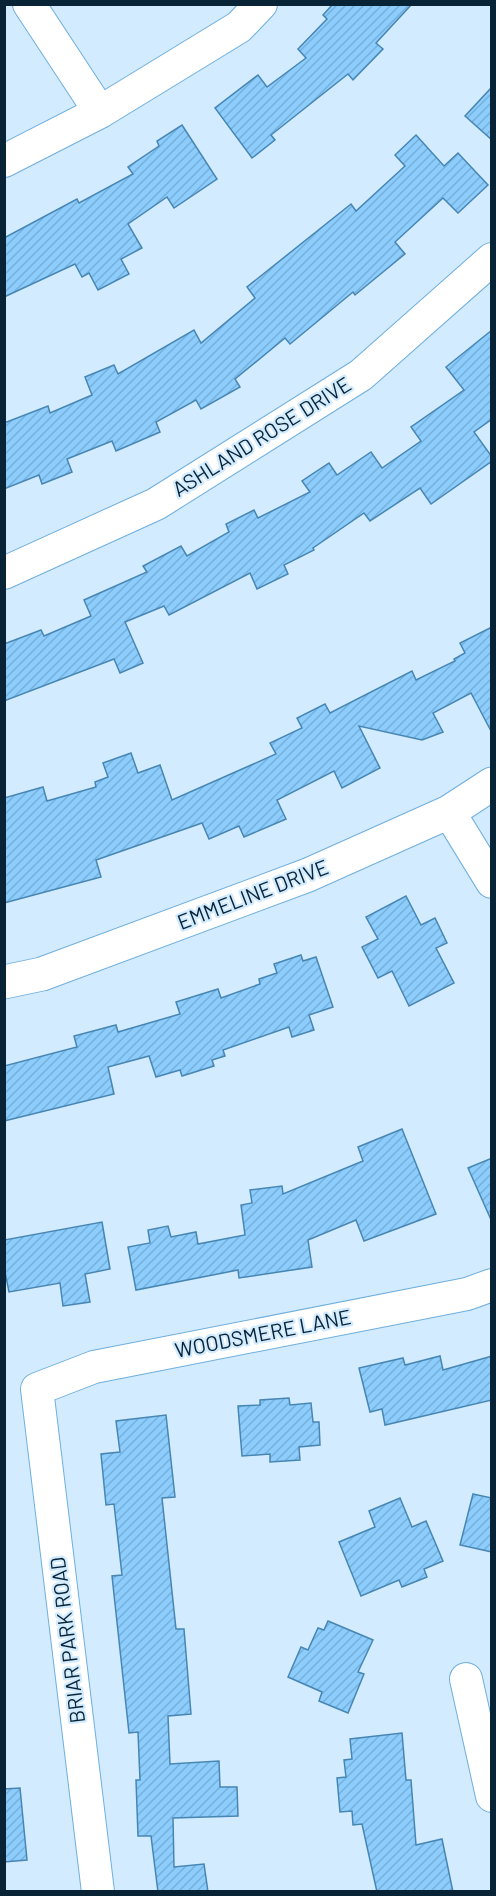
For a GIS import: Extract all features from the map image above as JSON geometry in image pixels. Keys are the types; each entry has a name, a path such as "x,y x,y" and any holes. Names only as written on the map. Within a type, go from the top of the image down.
{"street":[{"path":"29,4 100,112"},
{"path":"4,161 100,112 239,27 261,4"},
{"name":"ASHLAND ROSE DRIVE","path":"4,573 156,504 361,375 492,258"},
{"name":"EMMELINE DRIVE","path":"4,982 42,975 308,875 449,812 492,784"},
{"path":"449,812 492,882"},
{"name":"WOODSMERE LANE","path":"38,1389 94,1367 467,1294 492,1285"},
{"name":"BRIAR PARK ROAD","path":"38,1389 98,1892"},
{"path":"466,1679 492,1796"}],"building":[{"path":"333,4 412,4 376,43 383,49 353,80 348,74 271,135 275,140 252,158 215,108 258,75 267,87 306,58 298,49 327,19 323,15"},
{"path":"492,87 492,140 465,116"},
{"path":"182,125 217,179 174,208 167,197 128,224 142,248 121,259 129,274 98,290 89,273 82,277 75,264 4,297 4,238 77,199 79,203 133,174 128,167 159,146 157,141"},
{"path":"416,135 444,166 458,153 488,185 458,213 443,198 395,242 405,254 355,295 353,292 290,344 285,338 235,379 240,387 201,409 196,400 156,422 160,432 116,451 112,441 67,459 72,472 42,484 39,475 4,489 4,423 48,406 50,413 92,395 85,377 114,365 118,374 194,330 201,343 255,298 247,287 351,204 356,211 405,166 395,155"},
{"path":"492,330 492,419 474,432 492,457 492,461 431,504 420,488 370,521 364,513 313,548 314,550 284,565 288,574 257,589 250,573 169,615 164,606 125,622 143,663 120,673 114,659 4,701 4,644 41,630 44,636 91,616 84,600 147,572 143,566 181,546 187,556 229,532 226,524 254,510 258,518 310,492 302,481 329,463 337,475 371,452 382,468 421,441 411,427 464,390 446,367"},
{"path":"492,627 492,733 471,693 433,713 443,732 422,740 359,726 380,768 342,788 334,771 277,800 286,819 244,837 239,826 209,839 202,823 96,860 101,877 4,903 4,798 43,787 47,801 96,787 95,782 108,777 103,763 131,753 138,773 160,765 172,800 276,754 270,743 302,728 297,718 325,704 330,713 412,671 416,680 455,661 454,659 465,653 460,643"},
{"path":"406,896 421,925 435,918 447,943 436,948 454,983 409,1006 392,971 378,978 362,947 378,939 366,917"},
{"path":"301,955 303,961 316,957 333,1007 309,1015 314,1030 292,1037 289,1027 223,1050 225,1056 212,1060 214,1066 182,1076 180,1070 156,1077 149,1056 108,1067 114,1094 4,1121 4,1066 77,1047 74,1036 116,1025 118,1032 180,1014 176,1002 218,989 221,998 260,984 259,979 277,973 274,964"},
{"path":"402,1129 436,1214 364,1241 356,1220 308,1240 312,1267 239,1278 238,1270 136,1290 128,1247 150,1243 148,1230 168,1226 171,1237 196,1232 198,1244 245,1235 241,1205 252,1203 250,1190 282,1186 283,1194 363,1161 358,1147"},
{"path":"492,1158 492,1222 468,1168"},
{"path":"102,1222 110,1269 85,1274 90,1302 63,1306 60,1283 9,1292 4,1267 4,1240"},
{"path":"440,1356 443,1370 492,1356 492,1400 385,1425 382,1409 370,1412 359,1368 403,1358 405,1365"},
{"path":"289,1398 290,1405 311,1403 313,1422 319,1422 320,1445 299,1447 300,1460 270,1462 270,1454 242,1456 238,1406 260,1405 260,1400"},
{"path":"166,1415 175,1497 162,1498 176,1629 184,1629 191,1714 168,1716 170,1764 219,1761 220,1787 237,1787 238,1816 173,1818 174,1867 204,1864 208,1892 158,1892 151,1836 138,1836 136,1780 140,1780 138,1732 129,1733 112,1576 122,1575 114,1504 106,1505 101,1454 120,1452 116,1421"},
{"path":"473,1494 492,1498 492,1552 460,1545"},
{"path":"400,1498 412,1527 426,1521 443,1561 424,1569 427,1577 402,1587 399,1580 361,1596 339,1542 375,1527 369,1511"},
{"path":"328,1621 373,1640 358,1672 364,1674 348,1713 319,1701 322,1692 288,1677 301,1647 308,1650 318,1628 324,1630"},
{"path":"402,1733 406,1780 411,1780 416,1845 442,1839 453,1892 377,1892 362,1824 353,1825 352,1811 340,1812 337,1778 346,1777 344,1760 352,1759 350,1739"},
{"path":"20,1788 27,1860 4,1862 4,1789"}]}
